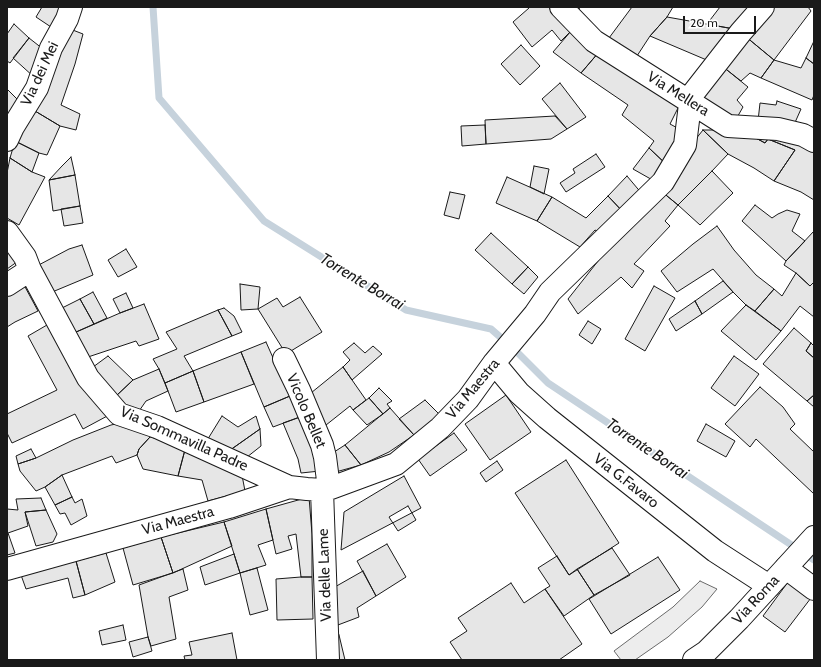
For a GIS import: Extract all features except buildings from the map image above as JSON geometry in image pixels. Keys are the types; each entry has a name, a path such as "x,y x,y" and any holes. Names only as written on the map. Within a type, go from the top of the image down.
{"street":[{"name":"Via dei Mei","path":"7,140 13,127 37,88 51,48 67,19 71,7"},
{"name":"Via Mellera","path":"561,7 594,41 728,126 778,129 803,135 814,140"},
{"name":"Via Maestra","path":"7,569 229,507 289,487 326,489 396,464 440,428 468,399 550,292 663,182 685,145 691,96 741,32 764,7"},
{"name":"Via Sommavilla Padre","path":"7,232 25,257 30,270 88,378 119,414 157,427 289,487"},
{"path":"7,285 30,270"},
{"name":"Via G.Favaro","path":"499,357 519,393 547,418 715,551 769,586"},
{"name":"Vicolo Bellet","path":"284,359 322,445 325,457 326,489"},
{"name":"Via delle Lame","path":"326,489 328,660"},
{"name":"Via Roma","path":"694,660 706,652 739,619 814,537"},
{"path":"789,564 814,589"}],"shaded area":[{"path":"700,581 717,589 702,607 668,637 635,660 621,660 614,651 673,607"}],"waterway":[{"name":"Torrente Borrai","path":"153,7 159,98 264,221 406,310 491,329 514,349 548,383 814,560"}]}
